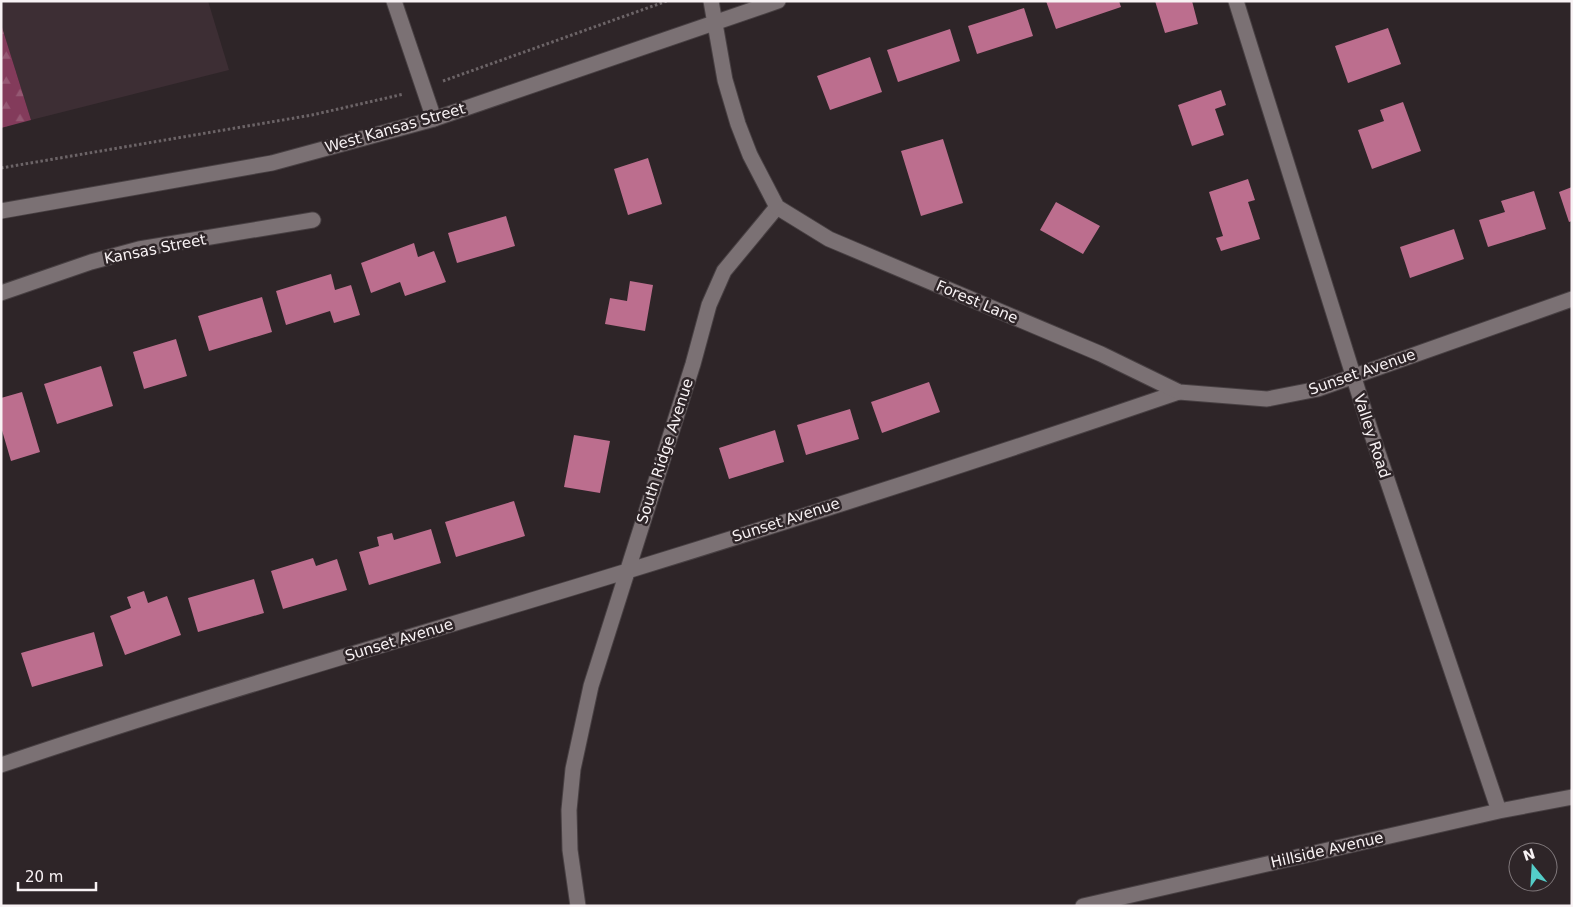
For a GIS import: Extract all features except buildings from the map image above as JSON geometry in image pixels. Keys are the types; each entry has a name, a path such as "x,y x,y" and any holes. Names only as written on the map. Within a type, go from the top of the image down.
{"street":[{"path":"394,1 434,119"},
{"path":"711,1 724,80 738,124 750,155 777,207"},
{"name":"West Kansas Street","path":"1,211 272,162 434,119 778,1"},
{"name":"Valley Road","path":"1236,1 1353,376 1499,811"},
{"name":"Forest Lane","path":"777,207 829,240 1101,354 1179,392"},
{"name":"South Ridge Avenue","path":"578,906 570,850 569,810 573,770 591,686 694,364 708,305 724,271 777,207"},
{"name":"Kansas Street","path":"1,293 91,262 139,249 312,220"},
{"name":"Sunset Avenue","path":"1,765 113,727 627,571 1051,436 1179,392 1267,399 1318,389 1572,299"},
{"name":"Hillside Avenue","path":"1083,906 1499,811 1572,797"}],"path":[{"path":"458,76 668,1"},
{"path":"1,168 312,115 396,96"}],"shaded area":[{"path":"1,1 208,1 229,70 31,120 1,24"}],"green space":[{"path":"1,24 31,120 1,128"}]}
